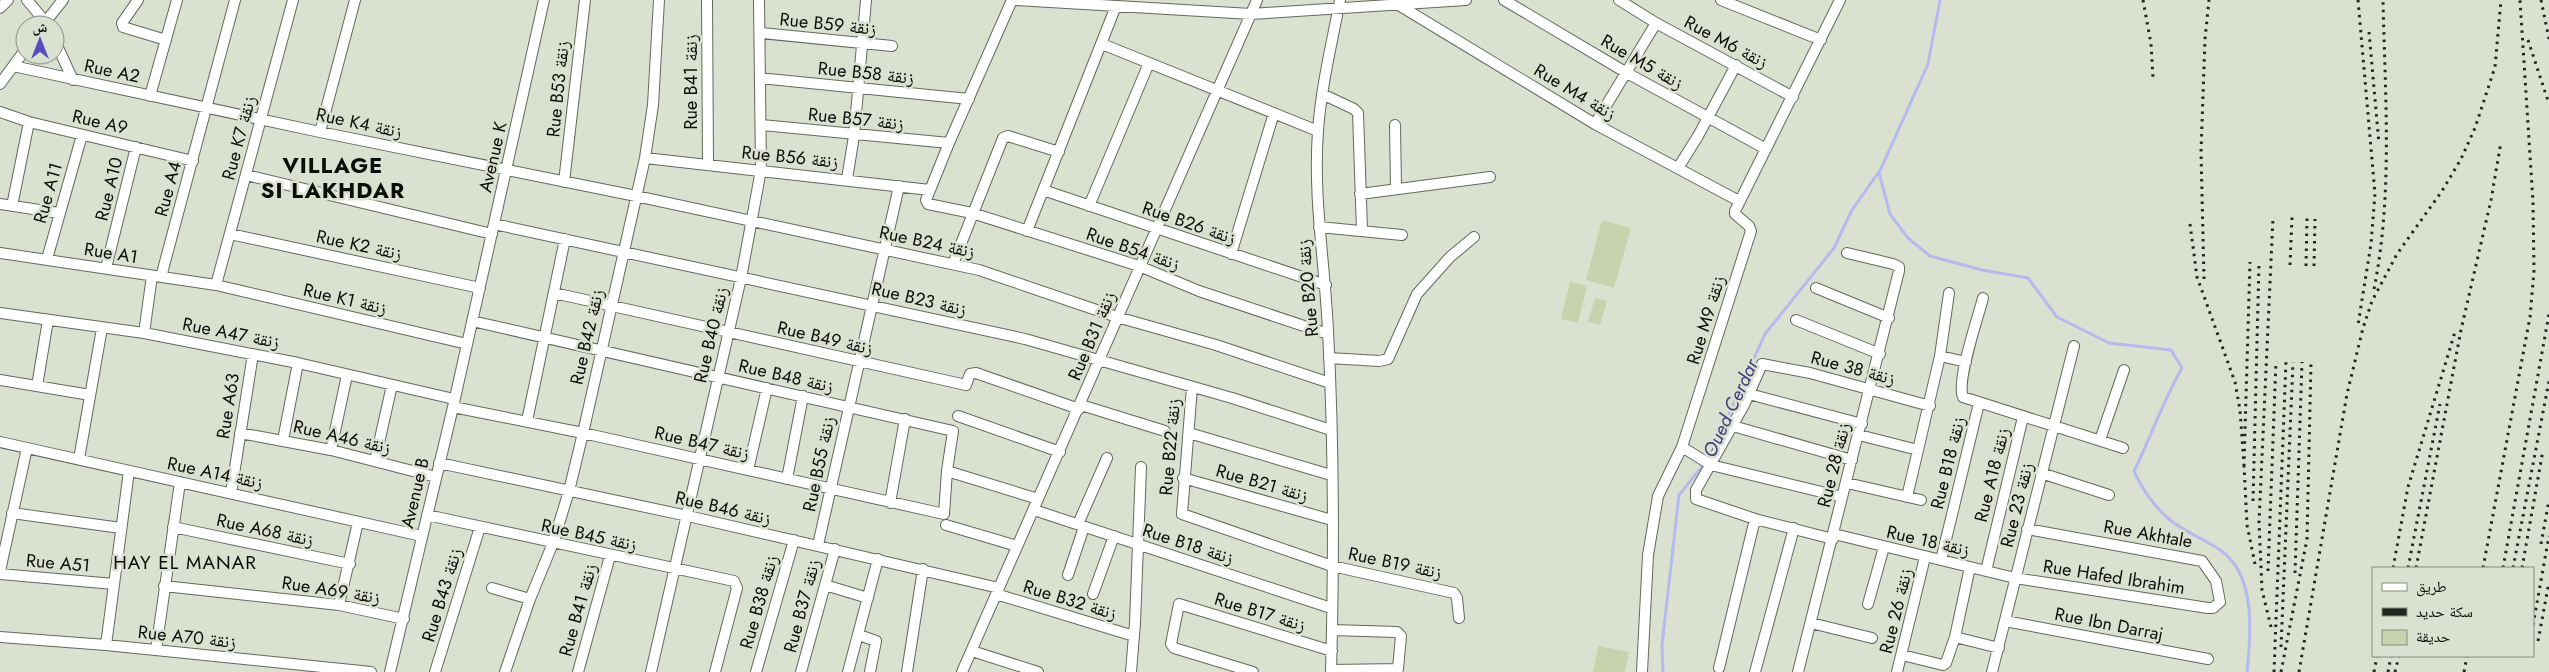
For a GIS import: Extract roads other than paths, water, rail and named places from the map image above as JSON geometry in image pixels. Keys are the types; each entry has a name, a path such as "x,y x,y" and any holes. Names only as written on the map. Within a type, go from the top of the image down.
{"street":[{"path":"0,8 8,0"},
{"path":"27,0 39,15"},
{"path":"52,15 63,0"},
{"path":"138,0 122,23 123,27 166,40"},
{"path":"150,96 176,0"},
{"name":"Rue A4","path":"144,333 157,276 193,161 205,108 235,0"},
{"name":"Rue K7 زنقة","path":"216,285 293,0"},
{"path":"320,132 355,0"},
{"name":"Avenue K","path":"472,321 544,0"},
{"name":"Rue B53 زنقة","path":"564,182 585,0"},
{"name":"Rue B42 زنقة","path":"505,672 569,491 610,305 624,252 645,158 653,104 659,0"},
{"name":"Rue B41 زنقة","path":"707,0 708,164"},
{"name":"Rue B40 زنقة","path":"651,672 688,516 717,376 741,278 761,170 760,0"},
{"path":"847,179 854,136 866,0"},
{"path":"928,195 948,143 1012,0"},
{"path":"1016,0 1116,6 1145,4 1191,10 1251,14 1339,4 1397,4 1466,0"},
{"path":"1191,10 1195,0"},
{"name":"Rue B31 زنقة","path":"962,672 1080,407 1139,266 1257,0"},
{"name":"Rue M5 زنقة","path":"1504,0 1628,73 1766,149"},
{"name":"Rue M6 زنقة","path":"1619,0 1656,23 1793,96"},
{"path":"1721,0 1821,40"},
{"path":"1740,202 1840,0"},
{"name":"Rue B20 زنقة","path":"1331,671 1332,474 1330,383 1326,284 1317,193 1318,130 1322,94 1339,4"},
{"name":"Rue M4 زنقة","path":"1397,4 1596,124 1740,202"},
{"path":"1027,231 1116,6"},
{"path":"1596,124 1656,23"},
{"name":"Rue B59 زنقة","path":"761,34 892,46"},
{"path":"1102,44 1318,130"},
{"path":"65,62 73,80"},
{"path":"0,84 15,63"},
{"path":"1088,206 1149,63"},
{"path":"1678,168 1736,65"},
{"name":"Rue A2","path":"13,66 205,108"},
{"name":"Rue B58 زنقة","path":"760,78 858,90 969,99"},
{"path":"1322,94 1354,108 1358,113 1362,230"},
{"name":"Rue K4 زنقة","path":"205,108 506,170"},
{"name":"Rue A9","path":"0,112 29,122 193,161"},
{"path":"1231,254 1274,113"},
{"path":"12,206 29,122"},
{"name":"Rue B57 زنقة","path":"761,125 854,136 948,143"},
{"path":"1395,125 1396,189"},
{"name":"Rue A11","path":"47,259 58,213 82,135"},
{"path":"953,264 1004,136 1059,152"},
{"name":"Rue A10","path":"106,268 136,147"},
{"name":"Rue B56 زنقة","path":"645,158 847,179 899,186 928,195"},
{"name":"Rue B24 زنقة","path":"506,170 636,196 994,274 1118,317 1216,345 1330,383"},
{"name":"Rue B23 زنقة","path":"246,175 493,229 565,239 1034,341 1098,362 1192,387 1330,430"},
{"path":"1360,194 1490,177"},
{"name":"Rue B55 زنقة","path":"818,545 832,489 883,250 899,186"},
{"name":"Rue B26 زنقة","path":"1043,190 1326,284"},
{"name":"Rue B54 زنقة","path":"928,195 930,205 972,213 1139,266 1198,290 1328,334"},
{"name":"Rue M9 زنقة","path":"1642,672 1648,555 1652,521 1664,482 1682,447 1751,231 1735,214 1740,202"},
{"path":"0,204 58,213"},
{"path":"1319,227 1402,235"},
{"name":"Rue K2 زنقة","path":"230,234 480,288"},
{"path":"1329,358 1379,361 1388,359 1417,294 1450,257 1474,237"},
{"path":"527,421 565,239"},
{"name":"Rue A1","path":"0,253 216,285"},
{"name":"Rue 28 زنقة","path":"1798,672 1900,271 1897,266 1847,253"},
{"name":"Rue K1 زنقة","path":"216,285 467,344"},
{"path":"1816,288 1889,318"},
{"path":"1907,497 1930,406 1940,356 1949,292"},
{"name":"Rue B49 زنقة","path":"554,293 859,363 966,385 970,374 976,373 1080,407"},
{"path":"1983,298 1966,362 1962,394 1965,399 2123,448"},
{"name":"Rue A47 زنقة","path":"0,313 144,333 254,354 392,385 454,403"},
{"path":"37,386 48,320"},
{"path":"1796,320 1880,354"},
{"name":"Avenue B","path":"390,672 404,619 472,321"},
{"name":"Rue B48 زنقة","path":"472,321 953,431 947,471 944,514"},
{"path":"79,459 102,328"},
{"name":"Rue 23 زنقة","path":"1993,672 2074,346"},
{"name":"Rue A63","path":"231,493 254,354"},
{"path":"1940,356 1966,362"},
{"path":"283,440 298,363"},
{"name":"Rue 38 زنقة","path":"1749,394 1760,366 1763,363 1767,363 1930,406"},
{"path":"2100,440 2124,370"},
{"path":"331,450 347,375"},
{"path":"0,380 90,396"},
{"path":"375,461 392,385"},
{"name":"Rue B22 زنقة","path":"1192,387 1181,510 1184,515 1332,566"},
{"path":"748,470 767,388"},
{"path":"1709,464 1733,426 1749,394 1862,424"},
{"path":"787,479 803,396"},
{"name":"Rue B47 زنقة","path":"454,403 944,514"},
{"name":"Rue B18 زنقة","path":"1940,560 1979,404"},
{"path":"1080,407 1165,431"},
{"path":"958,416 1060,452"},
{"name":"Rue A18 زنقة","path":"1986,571 2023,417"},
{"path":"890,503 905,419"},
{"path":"1733,426 1852,460"},
{"name":"Rue A46 زنقة","path":"240,433 331,450 436,477"},
{"path":"1189,433 1332,474"},
{"path":"1859,435 1918,450"},
{"name":"Rue A14 زنقة","path":"0,442 422,536"},
{"path":"1682,447 1709,464 1842,496"},
{"path":"0,572 27,448"},
{"path":"1068,575 1081,525 1107,458"},
{"name":"Rue B46 زنقة","path":"439,463 923,569 998,591"},
{"name":"Rue 18 زنقة","path":"1709,464 1695,492 1696,500 1755,519 2015,578"},
{"path":"1131,672 1141,467"},
{"path":"106,645 130,471"},
{"path":"947,471 1038,499"},
{"path":"2041,473 2109,495"},
{"name":"Rue B21 زنقة","path":"1184,478 1332,520"},
{"path":"156,650 180,482"},
{"path":"1847,483 1920,500"},
{"name":"Rue B18 زنقة","path":"1034,510 1331,608"},
{"path":"12,512 121,528"},
{"name":"Rue B45 زنقة","path":"427,514 610,556 734,581 737,585 736,592 715,672"},
{"path":"1719,668 1755,519"},
{"path":"339,605 350,564 358,522"},
{"path":"946,525 1017,546"},
{"name":"Rue A68 زنقة","path":"173,527 350,564"},
{"name":"Rue B43 زنقة","path":"436,672 480,527"},
{"path":"1756,672 1794,528"},
{"name":"Rue Akhtale","path":"2027,529 2202,561 2216,581 2220,595 2220,602 2213,608 2208,608"},
{"path":"1093,594 1114,536"},
{"name":"Rue B38 زنقة","path":"756,672 794,540"},
{"path":"1868,604 1884,547"},
{"name":"Rue B37 زنقة","path":"801,672 835,549"},
{"name":"Rue B41 زنقة","path":"578,672 610,556"},
{"name":"Rue 26 زنقة","path":"1897,672 1925,557"},
{"path":"848,672 878,559"},
{"name":"Rue B19 زنقة","path":"1332,566 1454,593 1457,598 1458,618"},
{"path":"1902,655 1944,665 1955,637 1970,567"},
{"path":"907,672 923,569"},
{"name":"Rue A51","path":"0,572 114,584"},
{"name":"Rue Hafed Ibrahim","path":"2015,578 2208,608"},
{"path":"825,585 868,598"},
{"name":"Rue A69 زنقة","path":"164,586 339,605 404,619"},
{"path":"492,588 530,599"},
{"name":"Rue B32 زنقة","path":"998,591 1134,636"},
{"name":"Rue B17 زنقة","path":"1253,672 1174,648 1172,642 1179,604 1332,651"},
{"name":"Rue Ibn Darraj","path":"2005,621 2208,659"},
{"path":"1811,623 1872,638"},
{"path":"1331,671 1398,669 1401,636 1398,632 1332,630"},
{"path":"858,635 876,641 870,672"},
{"name":"Rue A70 زنقة","path":"0,637 106,645 371,672"},
{"path":"1955,637 1999,648"},
{"path":"972,651 1038,672"}],"waterway":[{"path":"1940,0 1928,64 1879,173 1890,214 1908,238 1930,256 1982,270 2028,278 2057,317 2109,343 2171,350 2182,368 2134,471 2149,497 2164,515 2183,529 2223,552 2234,563 2241,577 2249,608 2250,641 2247,672"},
{"name":"Oued Cerdar","path":"1710,456 1765,334 1834,248 1852,210 1878,173"},
{"name":"Oued Cerdar","path":"1663,672 1662,645 1679,495 1705,463"}],"railway":[{"path":"2143,0 2151,44 2153,78"},
{"path":"2204,279 2201,152 2205,39 2209,0"},
{"path":"2358,0 2375,194 2371,244 2358,325"},
{"path":"2374,289 2384,218 2386,181 2383,0"},
{"path":"2299,672 2347,394 2363,328 2372,301 2397,254 2442,191 2461,159 2475,128 2495,67 2501,0"},
{"path":"2483,567 2530,317 2534,271 2533,202 2520,0"},
{"path":"2541,0 2549,39"},
{"path":"2369,32 2379,144"},
{"path":"2528,40 2549,104"},
{"path":"2416,567 2461,330 2491,200 2501,142"},
{"path":"2290,265 2292,217"},
{"path":"2271,627 2262,590 2259,522 2273,218"},
{"path":"2306,266 2307,218"},
{"path":"2314,266 2315,219"},
{"path":"2190,224 2197,277 2235,382 2240,410 2244,465 2250,262"},
{"path":"2253,501 2259,263"},
{"path":"2503,567 2549,314"},
{"path":"2393,567 2408,487 2455,332"},
{"path":"2268,571 2276,361"},
{"path":"2274,672 2286,361"},
{"path":"2281,647 2293,362"},
{"path":"2295,573 2302,362"},
{"path":"2281,672 2307,539 2311,362"},
{"path":"2513,567 2549,381"},
{"path":"2408,567 2440,404"},
{"path":"2522,567 2543,450"},
{"path":"2244,465 2247,525 2255,564"},
{"path":"2541,544 2549,500"},
{"path":"2534,619 2549,536"},
{"path":"2538,641 2549,582"},
{"path":"2374,672 2377,657"},
{"path":"2388,672 2391,657"},
{"path":"2395,672 2399,657"},
{"path":"2464,672 2467,657"}],"district":[{"name":"VILLAGE SI LAKHDAR","path":"333,178"},
{"name":"HAY EL MANAR","path":"185,562"}]}
